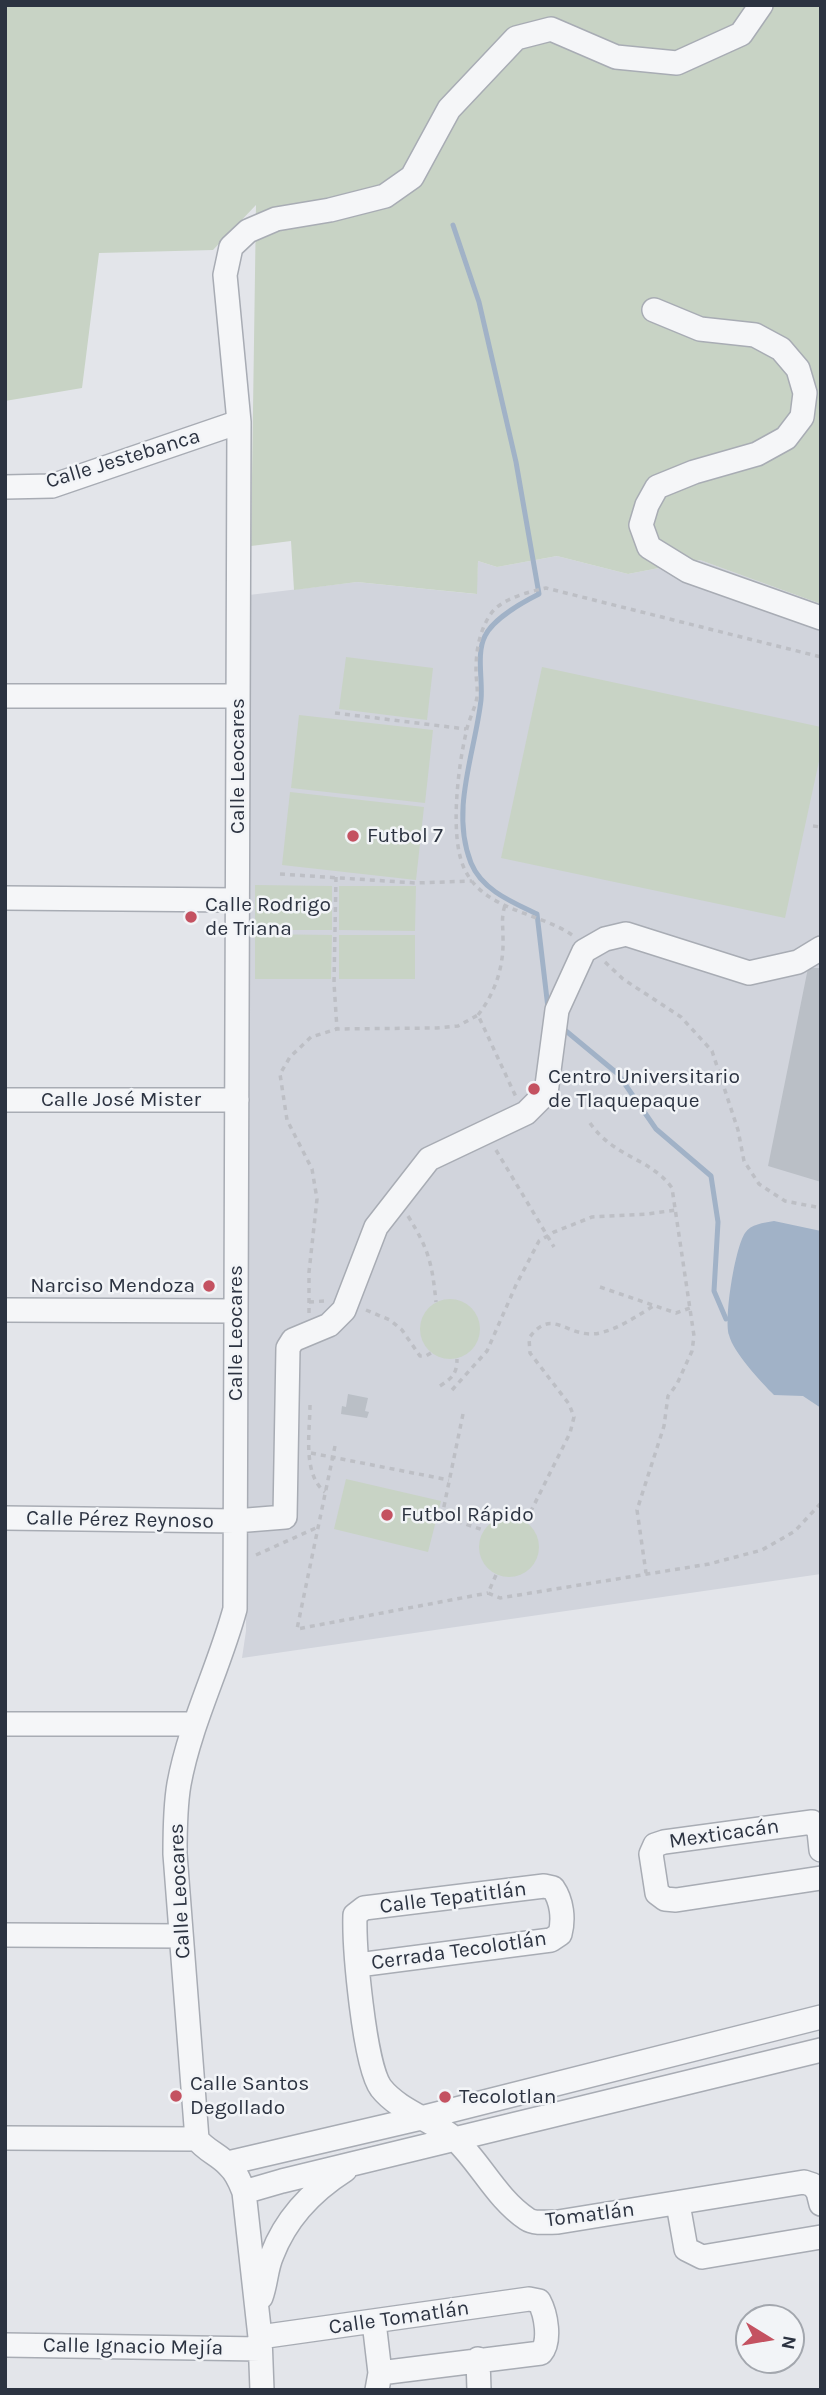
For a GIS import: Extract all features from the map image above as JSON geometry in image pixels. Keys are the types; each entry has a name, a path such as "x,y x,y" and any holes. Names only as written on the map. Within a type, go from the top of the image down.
{"street":[{"name":"Calle Leocares","path":"197,2139 175,1854 175,1817 180,1783 195,1724 225,1647 235,1609 239,422 225,275 231,247 248,231 276,219 330,210 385,196 412,177 449,109 516,38 551,29 616,57 677,63 741,34 761,5"},
{"path":"654,310 700,329 755,335 781,349 798,369 805,393 802,417 786,438 757,454 694,472 657,487 647,505 641,525 649,547 688,571 821,618"},
{"name":"Calle Jestebanca","path":"5,487 52,486 239,422"},
{"path":"5,696 238,696"},
{"path":"5,898 237,900"},
{"path":"309,1334 329,1325 344,1310 376,1227 429,1159 524,1114 546,1093 557,1010 584,951 605,939 626,934 749,973 798,962 821,948"},
{"name":"Calle José Mister","path":"5,1100 237,1100"},
{"path":"5,1310 236,1311"},
{"name":"Calle Pérez Reynoso","path":"5,1518 235,1521 285,1517 289,1348 293,1340 309,1334"},
{"path":"5,1724 195,1724"},
{"name":"Mexticacán","path":"821,1850 819,1831 812,1822 664,1842 655,1844 651,1854 657,1893 665,1899 676,1900 821,1878"},
{"name":"Calle Tepatitlán","path":"355,1915 364,1908 544,1886 553,1888 559,1897 562,1926 560,1934"},
{"name":"Cerrada Tecolotlán","path":"355,1915 368,2053 381,2087 421,2118 455,2139"},
{"name":"Cerrada Tecolotlán","path":"358,1965 551,1940 560,1934"},
{"path":"5,1935 181,1936"},
{"path":"228,2163 421,2118 821,2017"},
{"path":"244,2192 821,2050"},
{"path":"5,2137 197,2139 204,2148 228,2163 238,2176 244,2192 257,2309 262,2390"},
{"name":"Tomatlán","path":"455,2139 508,2202 529,2221 558,2222 804,2182 813,2185 821,2204"},
{"path":"257,2309 264,2291 270,2258 282,2233 301,2206 353,2164"},
{"path":"678,2204 686,2249 702,2257 821,2237"},
{"name":"Calle Tomatlán","path":"260,2344 374,2322 528,2299 539,2301 547,2338 546,2347 541,2353 478,2359"},
{"path":"374,2322 378,2381 478,2359 478,2390"},
{"name":"Calle Ignacio Mejía","path":"5,2345 260,2344"}],"path":[{"path":"551,924 505,905 472,881 464,868 457,826 461,756 466,729 477,697 478,643 482,628 491,612 499,605 546,588 821,657"},
{"path":"335,713 466,729"},
{"path":"813,826 821,827"},
{"path":"280,874 416,883 472,881"},
{"path":"336,877 334,983 337,1028"},
{"path":"309,1334 309,1272 317,1199 312,1169 287,1120 280,1074 290,1057 311,1037 337,1028 437,1028 458,1026 478,1015 490,999 501,968 501,919 505,905"},
{"path":"591,948 623,979 681,1017 712,1051 738,1130 744,1161 758,1184 785,1201 821,1208"},
{"path":"478,1015 524,1114"},
{"path":"590,1123 600,1138 666,1179 672,1188 694,1336 692,1351 677,1384 667,1396 664,1426 637,1510 646,1573"},
{"path":"485,1132 554,1247"},
{"path":"398,1199 422,1238 432,1263 436,1302"},
{"path":"452,1390 487,1351 539,1241 592,1217 676,1210"},
{"path":"600,1287 676,1312 690,1308"},
{"path":"309,1302 339,1301 390,1320 402,1330 420,1356 430,1353"},
{"path":"526,1521 570,1433 573,1417 569,1404 530,1353 529,1338 538,1326 551,1322 580,1333 597,1334 620,1327 655,1305"},
{"path":"440,1386 452,1378 457,1370 457,1359"},
{"path":"310,1400 313,1478 325,1492"},
{"path":"463,1414 442,1516 483,1531"},
{"path":"335,1446 297,1629 488,1593 500,1598 709,1564 762,1550 795,1531 821,1503"},
{"path":"310,1453 449,1480"},
{"path":"235,1564 318,1527"},
{"path":"488,1593 496,1574"}],"shaded area":[{"name":"Centro Universitario de Tlaquepaque","path":"557,556 628,574 700,560 821,604 821,1574 242,1658 246,1631 249,595 357,582 476,594 478,561 497,567"}],"green space":[{"path":"5,5 821,5 821,604 700,560 628,574 557,556 497,567 478,561 477,594 357,582 294,590 291,541 251,546 256,205 213,250 99,253 82,388 5,401"},
{"path":"346,657 433,668 427,720 339,709"},
{"path":"542,667 821,727 821,752 785,918 501,858"},
{"name":"Futbol 7","path":"299,715 433,730 425,803 291,788"},
{"name":"Futbol 7","path":"290,792 424,807 416,880 282,865"},
{"path":"255,885 332,886 332,930 255,930"},
{"path":"339,886 416,886 415,931 339,930"},
{"path":"255,934 332,935 331,979 255,979"},
{"path":"339,935 415,935 415,979 339,979"},
{"path":"444,1299 456,1299 472,1307 478,1317 478,1341 472,1351 456,1359 444,1359 428,1351 420,1335 420,1323 428,1307"},
{"name":"Futbol Rápido","path":"346,1479 441,1501 428,1552 334,1529"},
{"path":"503,1517 515,1517 531,1525 537,1535 537,1559 531,1569 515,1577 503,1577 487,1569 479,1553 479,1541 487,1525"}],"water":[{"path":"774,1221 821,1231 821,1408 803,1396 774,1395 742,1358 729,1335 729,1299 741,1241 751,1228"}],"building":[{"path":"808,968 821,968 821,1182 768,1166"},
{"path":"348,1394 368,1398 365,1411 369,1412 367,1418 341,1414 342,1406 346,1407"}],"waterway":[{"path":"453,225 479,302 516,462 539,594 501,617 482,643 481,700 463,802 465,843 471,863 482,881 499,894 537,914 548,1008"},
{"path":"560,1026 618,1074 656,1129 711,1176 718,1222 714,1291 726,1319"}],"place":[{"name":"Futbol 7","path":"353,836"},
{"name":"Calle Rodrigo de Triana","path":"191,917"},
{"name":"Centro Universitario de Tlaquepaque","path":"534,1089"},
{"name":"Narciso Mendoza","path":"209,1286"},
{"name":"Futbol Rápido","path":"387,1515"},
{"name":"Calle Santos Degollado","path":"176,2096"},
{"name":"Tecolotlan","path":"445,2097"}]}
